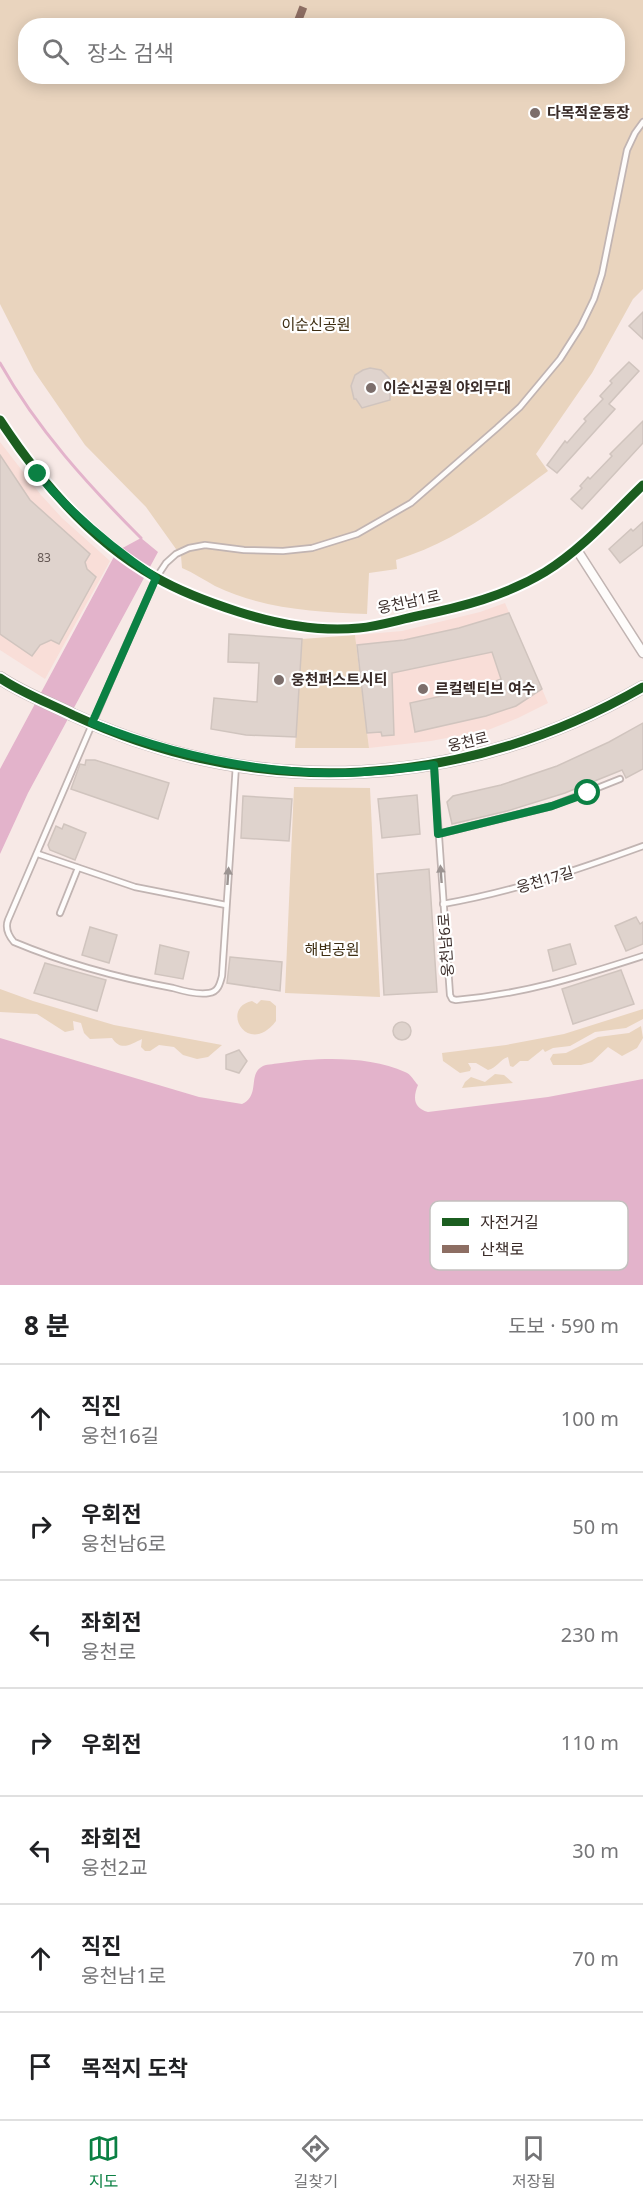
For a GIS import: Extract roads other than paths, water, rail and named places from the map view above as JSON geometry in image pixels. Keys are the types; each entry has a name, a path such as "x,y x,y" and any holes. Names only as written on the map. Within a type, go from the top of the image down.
{"street":[{"name":"웅천남1로","path":"0,420 57,497 117,551 153,576 225,607 261,619 294,625 359,628 447,610 500,595 546,571 577,550 643,485"},
{"path":"577,550 643,653"},
{"name":"웅천로","path":"0,678 80,718 156,747 236,765 326,773 369,772 434,765 530,740 590,715 643,687"}],"lane":[{"path":"236,765 222,976 219,987 213,992 208,994 188,991 128,979 60,959 14,942 6,925 38,854 153,576 176,554 189,548 205,545 244,550 312,548 357,534 411,503 520,407 560,359 594,299 602,274 627,150 643,122"},
{"name":"웅천남6로","path":"434,765 450,995 456,1000 510,994 549,986 643,956"},
{"path":"438,834 552,806 620,779"},
{"name":"웅천17길","path":"443,904 551,879 643,846"},
{"path":"38,854 135,887 226,905"},
{"path":"60,913 78,868"}],"waterway":[{"path":"0,363 30,411 64,455 141,538"}],"place":[{"name":"다목적운동장","path":"535,113"},
{"name":"이순신공원 야외무대","path":"371,388"},
{"name":"웅천퍼스트시티","path":"279,680"},
{"name":"르컬렉티브 여수","path":"423,689"}],"park label":[{"name":"이순신공원","path":"316,325"},
{"name":"해변공원","path":"332,950"}]}
